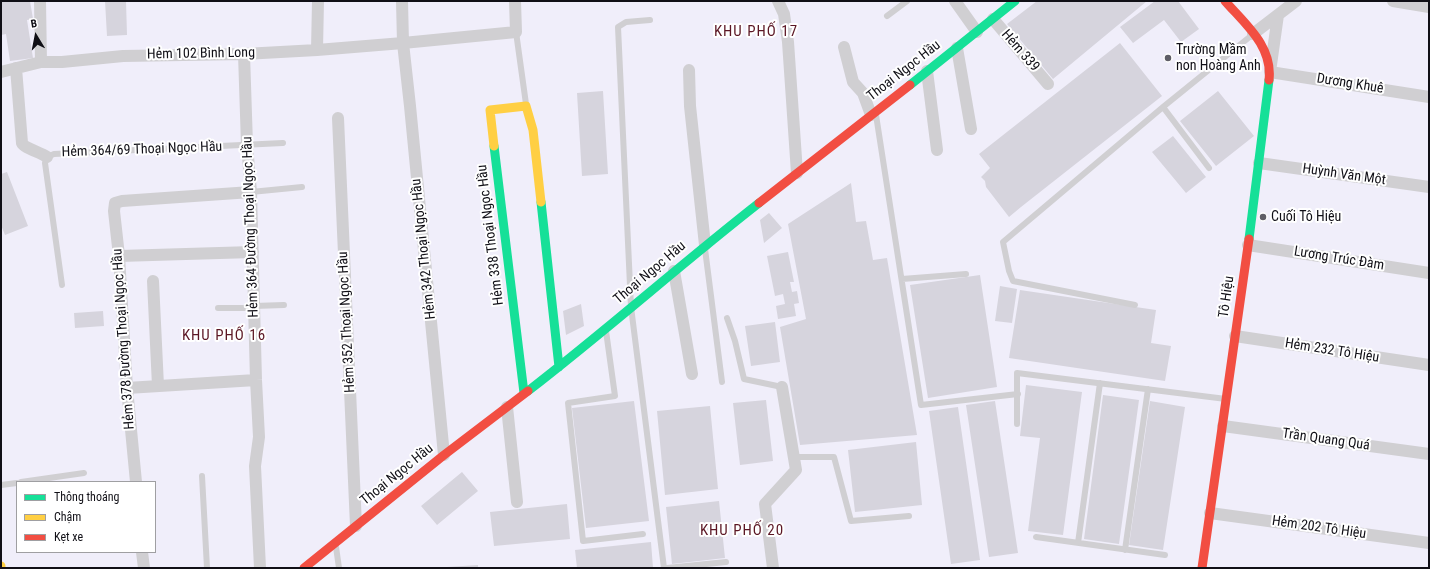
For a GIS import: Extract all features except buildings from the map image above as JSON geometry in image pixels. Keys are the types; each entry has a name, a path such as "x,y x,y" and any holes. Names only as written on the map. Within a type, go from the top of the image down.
{"street":[{"path":"40,1 41,62"},
{"path":"317,50 318,1"},
{"name":"Hẻm 342 Thoại Ngọc Hầu","path":"402,1 403,44 444,455"},
{"path":"515,1 516,32"},
{"path":"778,1 784,14 788,42 797,173"},
{"path":"955,1 977,32"},
{"name":"Thoại Ngọc Hầu","path":"304,568 444,455 558,367 705,245 1015,1"},
{"name":"Tô Hiệu","path":"1202,568 1227,399 1270,72 1270,64 1266,50 1224,1"},
{"path":"1253,34 1296,1"},
{"path":"1393,1 1429,6"},
{"path":"1270,72 1278,15"},
{"name":"Hẻm 339","path":"993,19 1048,84"},
{"name":"Hẻm 102 Bình Long","path":"1,72 41,62 62,62 123,56 244,54 317,50 403,44 516,32"},
{"path":"844,47 853,82 863,93 873,113"},
{"path":"957,48 971,129"},
{"name":"Hẻm 364 Đường Thoại Ngọc Hầu","path":"244,54 247,145 251,192 259,437 255,466 260,568"},
{"path":"16,68 23,146 40,152 47,158"},
{"path":"689,70 690,106 705,245"},
{"path":"927,71 937,150"},
{"name":"Dương Khuê","path":"1270,72 1429,97"},
{"path":"526,106 533,130 558,367"},
{"name":"Hẻm 338 Thoại Ngọc Hầu","path":"524,393 490,110 526,106"},
{"name":"Hẻm 352 Thoại Ngọc Hầu","path":"338,118 356,526"},
{"name":"Huỳnh Văn Một","path":"1259,162 1429,187"},
{"name":"Hẻm 378 Đường Thoại Ngọc Hầu","path":"136,481 127,388 119,256 114,211 115,203 122,201 251,192"},
{"name":"Lương Trúc Đàm","path":"1248,245 1429,273"},
{"path":"119,256 252,252"},
{"path":"674,271 692,374"},
{"path":"153,281 158,386"},
{"name":"Hẻm 232 Tô Hiệu","path":"1235,336 1429,365"},
{"path":"127,388 256,380"},
{"path":"774,568 765,504 796,470 782,387"},
{"path":"507,407 518,502"},
{"name":"Trần Quang Quá","path":"1223,426 1429,454"},
{"name":"Hẻm 202 Tô Hiệu","path":"1210,513 1429,543"},
{"path":"142,553 144,568"}],"lane":[{"path":"887,16 907,1"},
{"path":"650,20 626,22 618,27 631,307 664,568"},
{"path":"516,32 526,106"},
{"path":"1135,305 1013,281 1009,271 1003,242 1163,107 1253,34"},
{"path":"1163,107 1209,168"},
{"path":"873,113 902,278 921,405 1018,394"},
{"name":"Hẻm 364/69 Thoại Ngọc Hầu","path":"62,285 45,163 47,158 54,154 283,143"},
{"path":"251,192 302,187"},
{"path":"705,245 722,382"},
{"path":"902,278 966,274"},
{"path":"218,308 284,305"},
{"path":"727,318 735,340 744,379 782,387"},
{"path":"606,327 615,396 568,403 583,541 643,534"},
{"path":"1017,424 1017,373 1227,399"},
{"path":"1078,543 1100,383"},
{"path":"1125,550 1148,389"},
{"path":"794,457 834,457 851,521 909,516"},
{"path":"27,481 84,472"},
{"path":"202,476 207,568"},
{"path":"1,485 16,483"},
{"path":"1036,537 1165,555"},
{"path":"335,543 339,568"},
{"path":"668,568 726,562"}],"traffic: fast":[{"path":"910,85 1015,1"},
{"path":"1249,239 1269,80"},
{"path":"494,146 524,393"},
{"path":"541,202 559,367"},
{"path":"528,391 759,203"}],"traffic: slow":[{"path":"494,146 490,110 526,106 533,130 541,202"}],"traffic: jam":[{"path":"1225,1 1249,27 1262,46 1267,57 1269,80"},
{"path":"759,203 910,85"},
{"path":"1202,568 1249,239"},
{"path":"304,568 444,455 528,391"}],"place":[{"name":"Trường Mầm non Hoàng Anh","path":"1168,58"},
{"name":"Cuối Tô Hiệu","path":"1263,217"}],"district":[{"name":"KHU PHỐ 17","path":"756,32"},
{"name":"KHU PHỐ 16","path":"224,336"},
{"name":"KHU PHỐ 20","path":"742,531"}]}
